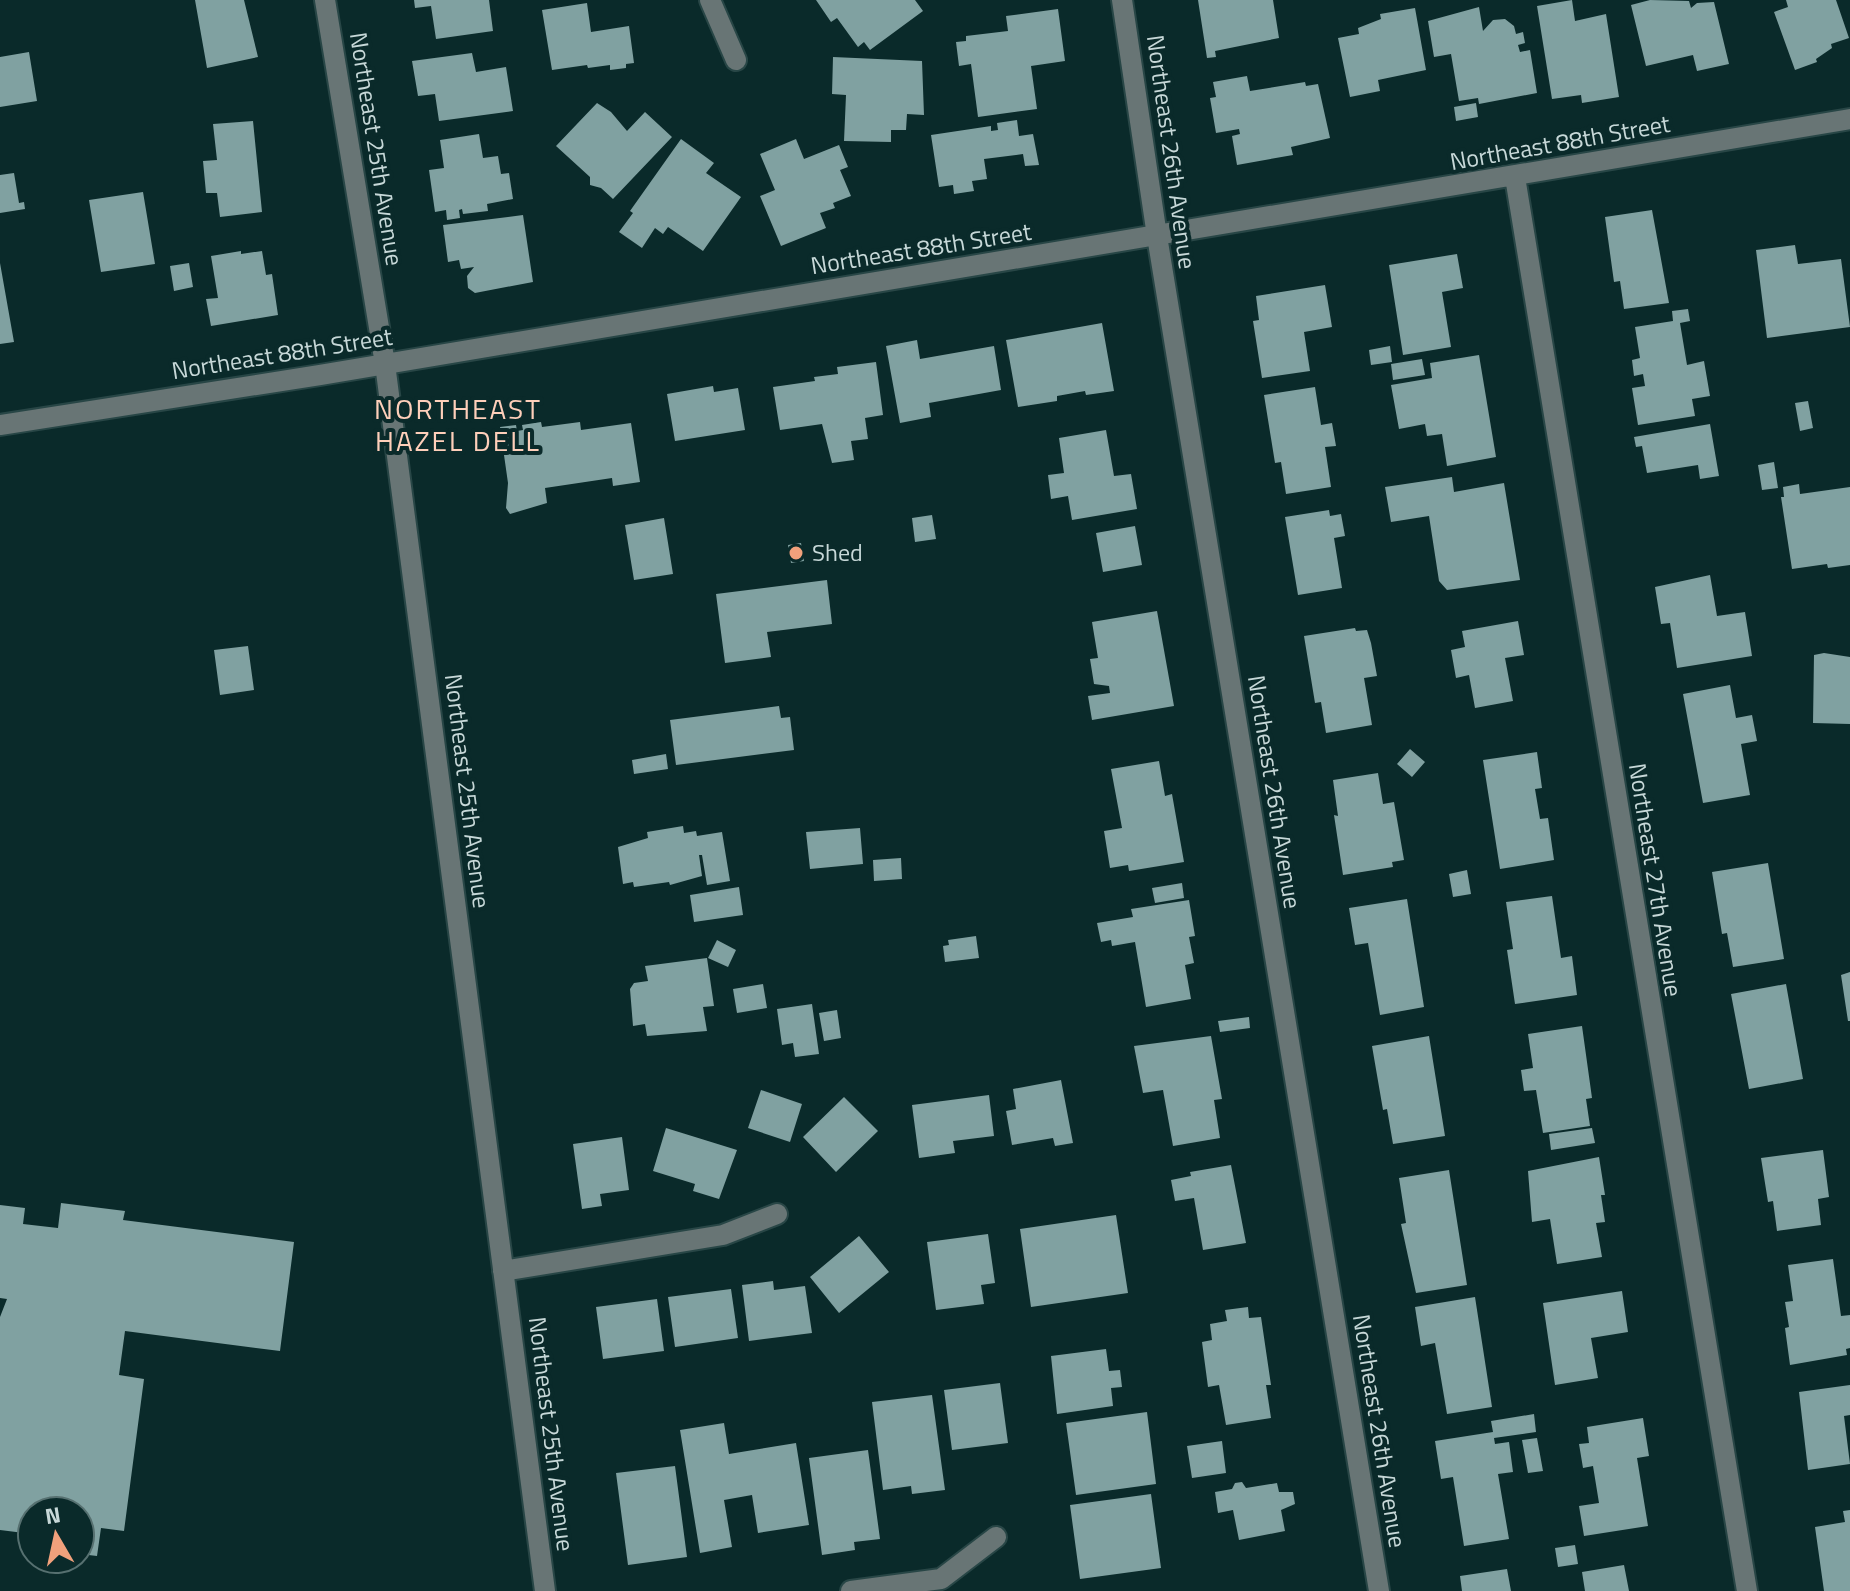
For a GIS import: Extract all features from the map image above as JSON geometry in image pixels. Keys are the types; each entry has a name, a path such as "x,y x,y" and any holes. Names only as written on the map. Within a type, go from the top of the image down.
{"street":[{"name":"Northeast 25th Avenue","path":"325,0 385,364 545,1591"},
{"path":"710,0 736,60"},
{"name":"Northeast 26th Avenue","path":"1122,0 1157,236 1379,1591"},
{"name":"Northeast 88th Street","path":"0,425 385,364 1850,119"},
{"name":"Northeast 27th Avenue","path":"1515,177 1747,1591"},
{"path":"503,1271 723,1235 777,1214"},
{"path":"851,1591 941,1579 996,1537"}],"building":[{"path":"195,0 244,0 258,57 207,68"},
{"path":"414,0 489,0 493,31 436,39 431,6 415,8"},
{"path":"816,0 915,0 923,11 870,50 864,42 858,47 837,18 831,22"},
{"path":"1198,0 1273,0 1279,38 1215,51 1216,57 1207,58"},
{"path":"1572,0 1575,21 1606,14 1619,97 1582,103 1581,95 1552,99 1537,6"},
{"path":"1650,0 1689,1 1691,8 1697,3 1714,2 1729,64 1697,71 1693,55 1646,66 1631,5"},
{"path":"1786,0 1836,0 1849,38 1831,44 1832,48 1816,59 1817,62 1795,70 1774,12 1788,7"},
{"path":"587,3 591,32 629,26 634,63 626,64 626,68 610,70 610,65 588,68 587,65 552,70 542,10"},
{"path":"1479,7 1483,31 1493,20 1505,19 1514,26 1516,34 1523,32 1525,43 1518,45 1520,52 1530,50 1537,93 1479,104 1478,98 1459,101 1451,54 1434,57 1428,21"},
{"path":"1415,8 1426,70 1378,80 1380,91 1350,97 1338,38 1359,34 1358,28 1381,19 1380,14"},
{"path":"1058,9 1065,61 1031,66 1037,109 978,117 971,64 959,66 956,42 966,41 966,36 1008,31 1006,16"},
{"path":"29,52 37,101 0,107 0,57"},
{"path":"472,53 476,72 506,67 513,111 439,121 435,94 418,96 412,61"},
{"path":"833,57 922,61 924,115 907,114 906,130 891,130 891,142 844,141 846,95 832,94"},
{"path":"1247,76 1250,91 1305,82 1306,86 1318,84 1330,138 1291,147 1293,155 1237,165 1232,136 1240,134 1239,129 1216,133 1210,98 1216,97 1213,82"},
{"path":"597,103 611,112 627,131 645,112 672,137 613,199 601,188 590,185 590,177 556,146"},
{"path":"1476,103 1478,117 1456,121 1454,107"},
{"path":"1017,120 1019,136 1033,134 1039,165 1025,166 1023,154 984,159 987,179 972,181 974,191 954,194 953,185 939,187 931,135 991,126 991,131 998,130 997,123"},
{"path":"253,121 262,212 220,217 217,193 206,193 203,161 217,160 213,124"},
{"path":"479,134 483,158 498,156 501,174 509,173 513,199 487,204 488,211 463,214 462,209 459,210 460,218 447,220 446,210 435,212 429,170 444,168 440,140"},
{"path":"681,139 714,163 706,173 741,197 703,251 668,227 663,234 655,228 642,248 619,232 633,213 630,211"},
{"path":"796,139 804,159 839,145 848,167 840,170 851,196 833,203 835,208 820,213 826,228 781,246 760,196 775,190 760,154"},
{"path":"14,173 19,203 24,202 25,209 0,213 0,175"},
{"path":"143,192 155,264 101,272 89,200"},
{"path":"1652,210 1669,303 1624,309 1620,281 1614,282 1605,217"},
{"path":"523,215 533,282 475,293 468,288 467,276 474,267 461,269 459,260 448,262 443,225"},
{"path":"1795,245 1798,264 1841,259 1850,327 1767,338 1756,250"},
{"path":"241,251 241,254 262,251 266,275 272,274 278,315 211,326 206,299 218,298 211,256"},
{"path":"1457,254 1463,288 1442,292 1451,347 1403,355 1389,265"},
{"path":"0,263 14,342 0,344"},
{"path":"189,263 193,287 174,291 170,266"},
{"path":"1325,285 1332,327 1304,332 1310,371 1262,378 1253,321 1259,320 1256,296"},
{"path":"1688,309 1690,321 1680,323 1687,365 1704,361 1710,396 1692,399 1695,416 1638,425 1632,388 1645,386 1643,374 1634,376 1632,360 1640,358 1635,327 1673,321 1672,311"},
{"path":"1102,323 1114,391 1086,395 1085,391 1057,396 1057,401 1018,407 1006,340"},
{"path":"917,340 920,359 994,346 1001,390 929,403 931,417 900,423 886,346"},
{"path":"1390,346 1392,362 1371,365 1369,350"},
{"path":"1479,355 1496,457 1447,466 1442,434 1427,436 1425,424 1399,429 1391,385 1432,378 1430,363"},
{"path":"1422,359 1425,375 1393,380 1391,364"},
{"path":"876,362 883,415 865,418 868,439 851,441 854,460 832,463 822,424 780,430 773,387 838,374 837,367"},
{"path":"713,386 714,392 738,388 745,430 675,441 667,394"},
{"path":"1315,387 1321,425 1332,423 1336,446 1325,447 1331,487 1286,494 1281,462 1275,463 1264,395"},
{"path":"1808,401 1813,428 1800,431 1795,403"},
{"path":"541,422 542,427 580,422 581,430 631,423 640,482 613,486 612,478 545,488 547,503 510,514 506,508 508,483 500,427 516,425 517,431 523,430 522,425"},
{"path":"1710,424 1719,476 1700,479 1698,465 1647,473 1642,446 1636,447 1634,437"},
{"path":"1106,430 1114,476 1131,474 1137,509 1072,520 1068,496 1051,499 1048,475 1064,473 1059,438"},
{"path":"1774,462 1778,488 1762,490 1758,465"},
{"path":"1452,477 1454,492 1504,483 1520,580 1447,590 1439,581 1429,516 1391,522 1385,487"},
{"path":"1799,484 1800,494 1850,487 1850,565 1828,568 1827,564 1792,569 1781,497 1784,497 1783,487"},
{"path":"1329,510 1330,516 1341,514 1345,536 1334,538 1342,588 1298,595 1285,517"},
{"path":"932,515 936,539 915,542 912,518"},
{"path":"664,518 673,574 634,580 625,525"},
{"path":"1135,526 1142,565 1103,572 1096,533"},
{"name":"Shed","path":"801,543 804,561 791,563 788,545"},
{"path":"1710,575 1717,616 1745,612 1752,656 1677,668 1670,623 1661,624 1655,587"},
{"path":"827,580 832,624 767,632 771,657 725,663 716,594"},
{"path":"1157,611 1174,706 1092,720 1088,696 1110,693 1109,686 1094,684 1090,659 1098,658 1092,622"},
{"path":"1518,621 1524,655 1505,658 1513,701 1475,708 1469,675 1456,678 1451,650 1465,647 1462,631"},
{"path":"1355,628 1356,631 1367,630 1377,676 1364,678 1372,725 1326,733 1321,702 1315,703 1304,636"},
{"path":"248,646 254,690 220,695 214,650"},
{"path":"1824,653 1850,657 1850,724 1813,723 1814,655"},
{"path":"1730,685 1736,718 1752,715 1757,741 1741,744 1750,795 1703,803 1683,694"},
{"path":"779,706 781,718 790,717 794,750 676,765 670,720"},
{"path":"1410,749 1425,762 1412,777 1397,764"},
{"path":"1537,752 1542,788 1535,789 1540,819 1548,818 1554,860 1500,869 1483,760"},
{"path":"666,754 668,769 634,774 632,760"},
{"path":"1159,761 1165,796 1172,794 1184,862 1129,871 1128,865 1110,868 1104,831 1122,828 1111,769"},
{"path":"1378,773 1383,804 1394,802 1404,860 1392,862 1393,867 1343,875 1334,815 1338,816 1333,780"},
{"path":"683,826 684,833 696,831 697,836 722,832 730,881 707,885 702,855 699,855 702,876 670,885 669,882 634,887 633,882 623,884 618,847 648,838 647,832"},
{"path":"860,828 863,864 810,869 806,832"},
{"path":"901,858 902,879 874,881 873,860"},
{"path":"1768,863 1784,959 1733,967 1727,933 1722,934 1712,872"},
{"path":"1467,870 1471,894 1453,897 1449,874"},
{"path":"1182,883 1184,898 1155,903 1152,888"},
{"path":"739,887 743,915 694,922 690,895"},
{"path":"1552,896 1561,958 1572,956 1577,995 1515,1004 1507,950 1513,949 1506,902"},
{"path":"1407,899 1424,1007 1380,1015 1368,943 1355,945 1349,908"},
{"path":"1189,900 1195,936 1189,937 1194,963 1185,965 1191,999 1146,1007 1135,942 1112,946 1111,940 1101,942 1097,923 1133,917 1131,909"},
{"path":"976,936 979,958 945,962 943,946 949,945 948,940"},
{"path":"717,940 736,950 728,967 708,958"},
{"path":"707,958 714,1006 703,1007 707,1031 647,1036 645,1024 633,1026 630,989 634,983 648,981 645,966"},
{"path":"1850,972 1850,1021 1848,1021 1841,975"},
{"path":"763,984 767,1008 737,1013 733,989"},
{"path":"1786,984 1803,1079 1749,1089 1731,994"},
{"path":"812,1004 819,1054 795,1057 793,1043 782,1045 777,1009"},
{"path":"837,1010 841,1038 824,1041 819,1013"},
{"path":"1249,1017 1250,1028 1220,1032 1218,1021"},
{"path":"1582,1026 1592,1098 1586,1099 1590,1126 1543,1133 1536,1090 1524,1091 1521,1070 1533,1068 1528,1034"},
{"path":"1211,1036 1222,1099 1214,1100 1220,1138 1173,1146 1163,1090 1143,1093 1134,1046"},
{"path":"1429,1036 1445,1136 1393,1144 1387,1109 1383,1110 1372,1046"},
{"path":"1061,1080 1073,1143 1055,1146 1053,1138 1012,1145 1006,1111 1016,1109 1013,1089"},
{"path":"761,1090 802,1104 790,1142 748,1128"},
{"path":"989,1095 994,1136 953,1141 955,1153 919,1158 912,1105"},
{"path":"844,1097 878,1131 836,1172 803,1137"},
{"path":"666,1128 737,1150 719,1199 693,1191 695,1184 653,1171"},
{"path":"1592,1128 1595,1143 1551,1150 1549,1134"},
{"path":"622,1137 629,1190 600,1194 602,1206 582,1209 573,1144"},
{"path":"1823,1150 1829,1197 1818,1199 1821,1225 1777,1231 1773,1201 1768,1202 1761,1158"},
{"path":"1599,1157 1605,1195 1601,1195 1605,1222 1596,1223 1602,1257 1557,1264 1550,1219 1532,1222 1528,1171"},
{"path":"1231,1165 1246,1243 1203,1250 1194,1198 1175,1201 1171,1180 1191,1176 1190,1172"},
{"path":"1449,1170 1467,1285 1416,1293 1401,1224 1406,1223 1399,1178"},
{"path":"61,1203 125,1211 123,1220 294,1242 280,1351 125,1331 119,1375 144,1379 124,1531 101,1528 97,1556 96,1495 16,1495 16,1532 0,1530 0,1317 7,1299 0,1298 0,1205 25,1208 23,1224 58,1228"},
{"path":"1116,1215 1128,1293 1031,1307 1020,1229"},
{"path":"988,1234 995,1283 981,1285 984,1304 936,1310 927,1242"},
{"path":"859,1236 889,1272 839,1313 810,1277"},
{"path":"1833,1259 1841,1316 1850,1315 1850,1348 1846,1349 1847,1355 1790,1365 1785,1302 1793,1301 1788,1265"},
{"path":"773,1281 774,1290 805,1286 812,1333 749,1341 742,1285"},
{"path":"731,1289 738,1338 675,1347 668,1297"},
{"path":"1622,1291 1628,1332 1591,1338 1598,1378 1555,1385 1543,1303"},
{"path":"1475,1297 1492,1407 1447,1414 1435,1343 1421,1346 1415,1307"},
{"path":"657,1299 664,1351 603,1359 596,1307"},
{"path":"1248,1307 1249,1318 1261,1317 1271,1385 1266,1385 1271,1418 1226,1425 1219,1385 1208,1387 1202,1342 1212,1340 1210,1324 1227,1321 1225,1310"},
{"path":"1106,1349 1109,1371 1120,1370 1122,1387 1111,1388 1113,1406 1057,1414 1051,1356"},
{"path":"1000,1383 1008,1443 952,1450 944,1390"},
{"path":"1850,1385 1850,1415 1844,1416 1850,1464 1808,1470 1799,1392"},
{"path":"932,1395 945,1490 912,1494 911,1486 883,1490 872,1402"},
{"path":"1147,1412 1156,1484 1076,1495 1066,1423"},
{"path":"1534,1414 1536,1432 1494,1438 1495,1444 1509,1442 1513,1472 1498,1474 1509,1539 1464,1546 1453,1477 1441,1479 1435,1441 1493,1432 1491,1421"},
{"path":"1643,1418 1649,1456 1637,1458 1648,1526 1584,1536 1579,1506 1599,1503 1593,1466 1583,1468 1579,1444 1589,1443 1587,1427"},
{"path":"724,1423 729,1454 796,1443 809,1525 758,1533 752,1495 724,1500 732,1547 700,1553 680,1430"},
{"path":"1537,1438 1543,1471 1528,1473 1522,1440"},
{"path":"1222,1441 1226,1473 1192,1478 1187,1446"},
{"path":"868,1450 880,1539 854,1542 855,1550 822,1555 809,1458"},
{"path":"675,1466 687,1557 628,1565 616,1473"},
{"path":"1242,1482 1246,1488 1277,1483 1279,1492 1293,1492 1295,1504 1281,1510 1285,1531 1239,1540 1233,1510 1218,1513 1215,1492 1232,1489 1235,1483"},
{"path":"1151,1494 1161,1568 1080,1579 1070,1505"},
{"path":"1850,1510 1850,1591 1824,1591 1815,1527 1845,1522 1843,1511"},
{"path":"1575,1545 1578,1564 1558,1567 1555,1548"},
{"path":"1624,1565 1629,1591 1585,1591 1582,1572"},
{"path":"1507,1569 1511,1591 1462,1591 1460,1576"}],"place":[{"name":"Shed","path":"796,553"}],"district":[{"name":"NORTHEAST HAZEL DELL","path":"458,425"}]}
